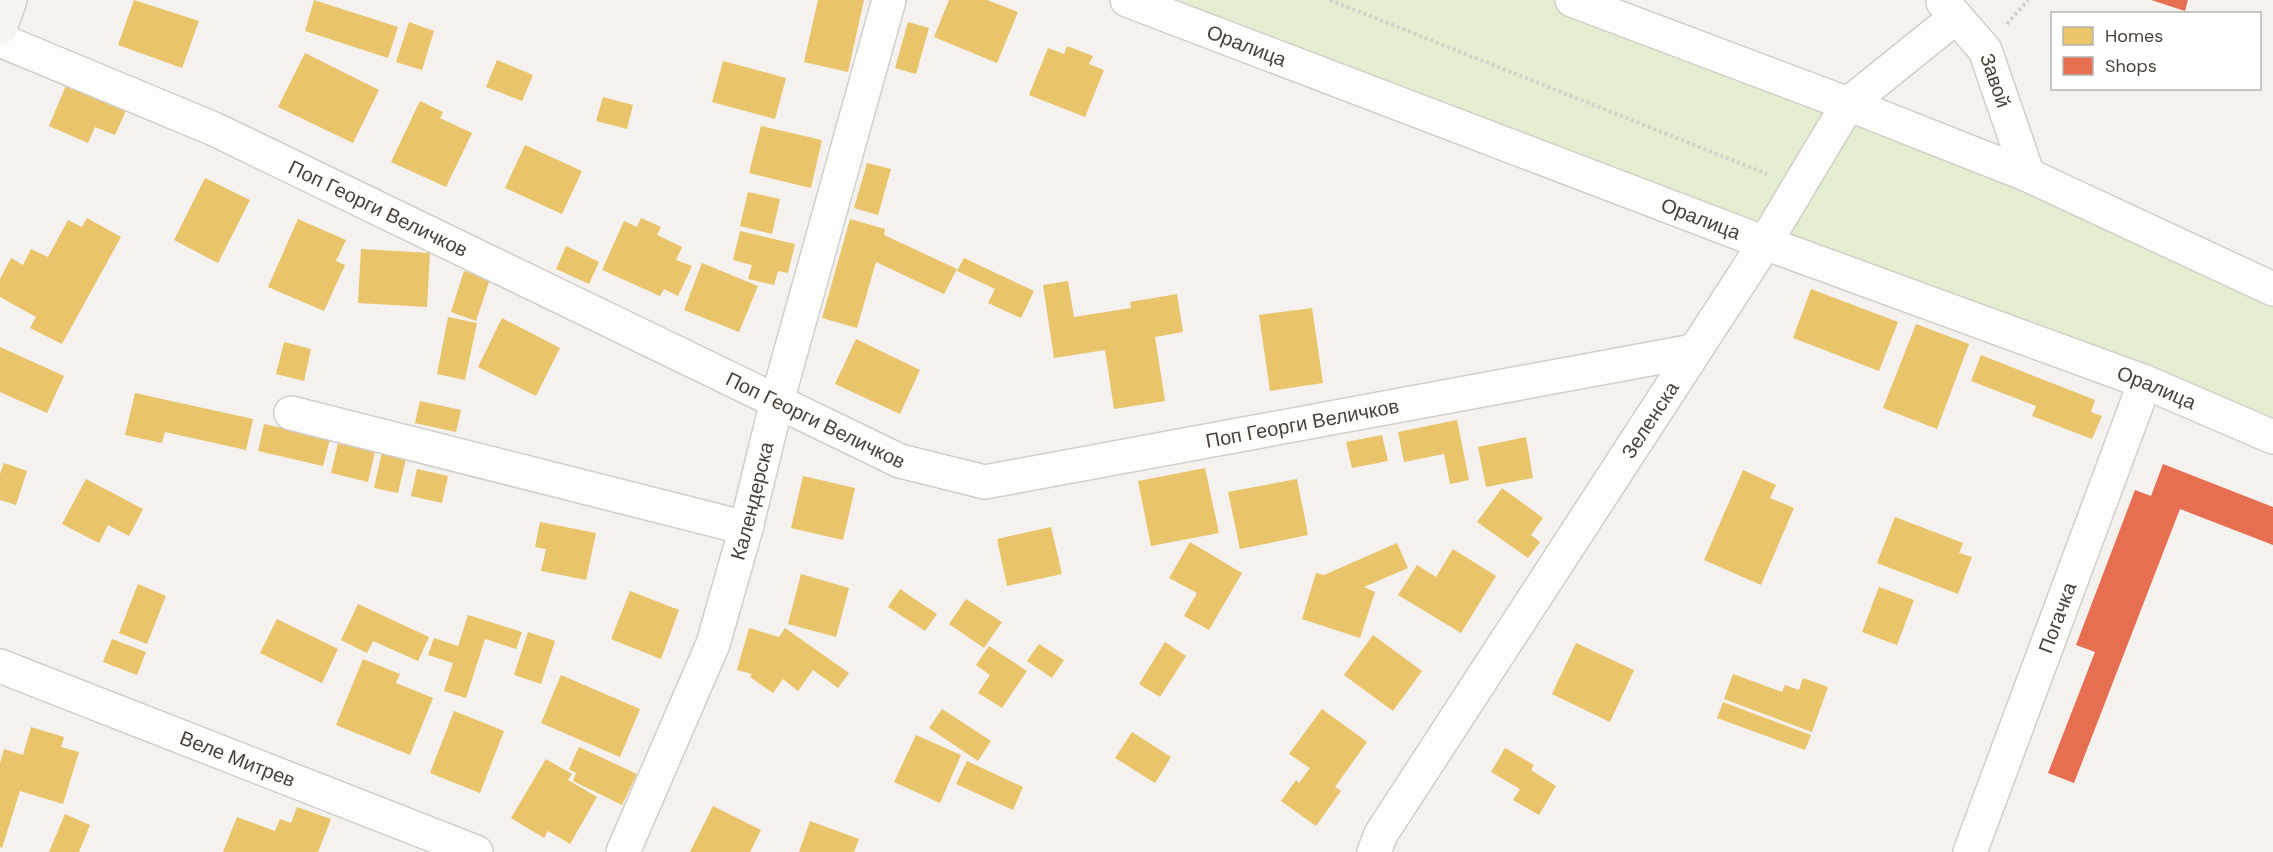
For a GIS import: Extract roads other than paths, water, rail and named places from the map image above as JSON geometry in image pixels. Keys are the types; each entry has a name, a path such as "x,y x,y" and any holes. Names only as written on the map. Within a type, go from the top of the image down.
{"street":[{"path":"0,28 10,0"},
{"name":"Календерска","path":"623,852 712,644 746,528 777,401 889,0"},
{"name":"Оралица","path":"1127,0 1765,243 2145,382 2273,438"},
{"path":"1572,0 2028,175 2273,289"},
{"name":"Зеленска","path":"1374,852 1381,834 1692,351 1765,243 1848,104 1949,8"},
{"name":"Завой","path":"1949,8 1985,50 2028,175"},
{"name":"Поп Георги Величков","path":"0,40 214,129 900,461 985,482 1692,351"},
{"name":"Погачка","path":"1970,852 2145,382"},
{"path":"291,413 746,528"},
{"name":"Веле Митрев","path":"0,666 476,852"}]}
